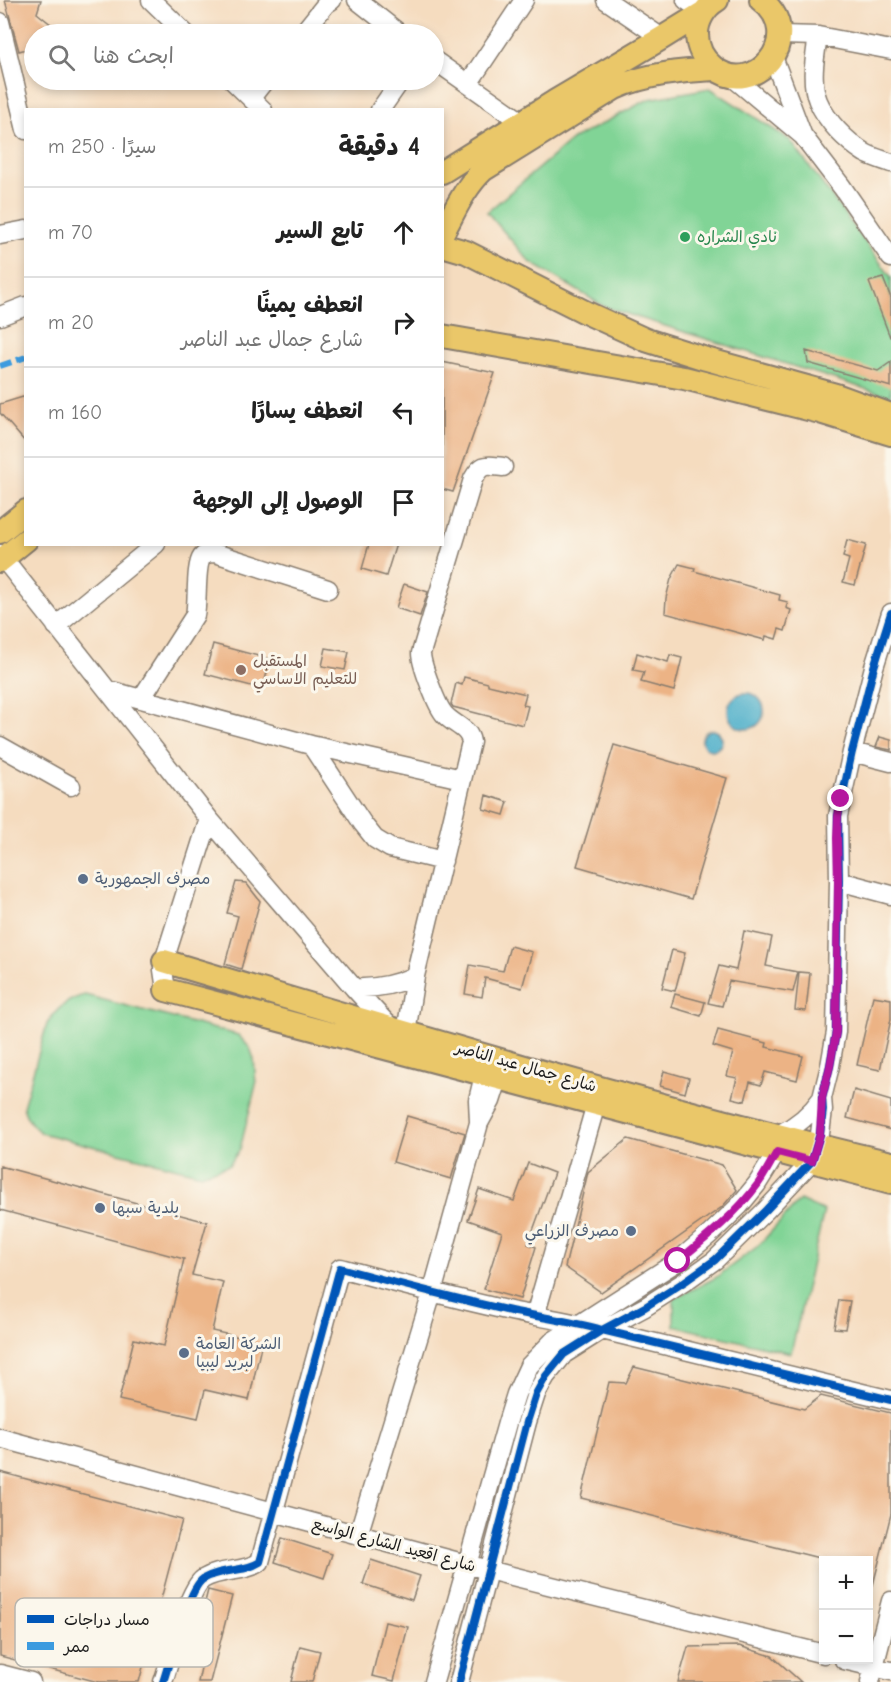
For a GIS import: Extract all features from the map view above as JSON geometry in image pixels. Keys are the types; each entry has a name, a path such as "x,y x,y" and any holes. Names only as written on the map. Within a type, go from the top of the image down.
{"main road":[{"path":"761,0 775,15 780,30"},
{"path":"444,230 462,196 474,178 483,170 615,88 634,80 661,74 723,72 743,76 754,73 765,66 773,57 778,46 785,0"},
{"path":"444,171 662,38 702,4"},
{"path":"702,4 697,32 701,53 707,62 723,72"},
{"path":"444,245 466,252 646,340 836,395 891,415"},
{"path":"444,336 684,378 820,412 891,434"},
{"path":"0,532 24,513"},
{"path":"1,558 24,541"},
{"name":"شارع جمال عبد الناصر","path":"164,961 494,1068 596,1104 815,1153 891,1163"},
{"name":"شارع جمال عبد الناصر","path":"166,990 312,1028 395,1037"},
{"name":"شارع جمال عبد الناصر","path":"494,1068 612,1092 777,1144"},
{"name":"شارع جمال عبد الناصر","path":"815,1153 891,1182"}],"street":[{"path":"151,0 176,24"},
{"path":"357,0 387,24"},
{"path":"468,84 524,0"},
{"path":"606,0 662,38"},
{"path":"309,24 326,1"},
{"path":"0,22 5,58 24,123"},
{"path":"780,30 891,50"},
{"path":"818,36 814,61 814,85 818,101 833,125 851,142 866,154 891,163"},
{"path":"773,57 803,136"},
{"path":"444,67 522,122"},
{"path":"723,72 803,136 891,258"},
{"path":"242,90 257,104"},
{"path":"381,108 394,90"},
{"path":"0,235 24,230"},
{"path":"0,315 24,307"},
{"path":"395,1037 415,976 471,742 467,731 443,714 423,664 421,653 473,480 482,466 503,467"},
{"path":"56,626 154,546"},
{"path":"141,699 195,615 198,566 204,555 215,554 328,589"},
{"path":"1,558 209,819 395,1037"},
{"path":"459,1682 526,1422 536,1394 546,1376 564,1354 645,1307 715,1260 766,1210 815,1153 822,1122 822,1098 836,1032 838,816 874,667 891,614"},
{"path":"108,690 311,745 462,779"},
{"path":"311,745 375,839 390,848 443,861"},
{"path":"0,746 71,786"},
{"path":"852,752 891,762"},
{"path":"166,990 164,961 209,819"},
{"path":"838,881 891,895"},
{"path":"354,988 392,985 415,976"},
{"path":"358,1535 432,1293 479,1123 478,1100 494,1068"},
{"path":"434,1682 516,1394 529,1366 553,1341 678,1261 711,1234 757,1184 777,1144 803,1120 822,1098"},
{"path":"535,1316 596,1104"},
{"path":"191,1598 201,1580 218,1572 252,1567 260,1562 340,1268 432,1293 535,1316 579,1323 891,1400"},
{"name":"شارع اقعيد الشارع الواسع","path":"0,1438 488,1570 819,1653"},
{"path":"856,1664 878,1673 891,1602"},
{"path":"163,1682 168,1667"},
{"path":"7,1677 31,1682"}],"green space":[{"name":"نادي الشراره","path":"710,88 790,140 891,277 891,397 605,307 530,262 487,212 573,139 649,99"},
{"path":"85,995 238,1035 250,1048 254,1059 256,1085 240,1149 229,1165 201,1174 41,1133 32,1125 23,1107 47,1024 63,1005"},
{"path":"800,1200 824,1211 791,1353 674,1326 674,1299 715,1278 758,1246"}],"water":[{"path":"746,693 759,698 764,711 759,724 746,729 733,724 728,711 733,698"},
{"path":"712,730 719,733 722,740 719,747 712,750 705,747 702,740 705,733"}],"building":[{"path":"5,0 41,0 37,13 51,24 24,24 24,50 19,51"},
{"path":"883,278 891,298 891,337 869,282"},
{"path":"806,351 878,371 891,362 891,387 808,363"},
{"path":"444,362 495,373 453,492 444,490"},
{"path":"24,397 24,441 0,413 0,404"},
{"path":"847,540 866,545 855,585 843,582 849,559 843,557"},
{"path":"368,546 395,546 386,576 362,569"},
{"path":"679,564 695,568 694,571 780,595 779,600 788,602 786,608 791,610 785,631 779,629 776,639 766,636 765,640 665,613 671,579"},
{"path":"404,584 428,592 420,616 396,608"},
{"path":"213,644 270,659 263,689 205,674"},
{"path":"326,648 349,652 345,670 322,666"},
{"path":"637,653 668,662 670,655 682,658 674,691 641,682 644,672 633,670"},
{"path":"464,677 526,694 523,705 528,706 523,725 453,707 451,704 456,683 462,685"},
{"path":"880,737 891,740 891,750 876,747"},
{"path":"614,745 727,778 691,899 577,866"},
{"path":"486,795 508,802 504,815 483,809"},
{"path":"236,882 246,883 260,901 241,969 225,964 238,916 227,913"},
{"path":"744,931 772,937 766,966 798,972 793,992 729,981 722,1006 708,1003 719,966 736,970"},
{"path":"510,946 532,952 522,988 485,978 482,997 465,994 470,965 503,971"},
{"path":"672,950 685,953 675,991 662,988"},
{"path":"799,972 810,973 806,1011 795,1010"},
{"path":"675,994 705,1002 701,1016 671,1007"},
{"path":"873,996 891,999 891,1019 880,1070 857,1065"},
{"path":"718,1030 767,1043 766,1047 803,1056 797,1080 765,1072 761,1085 750,1082 745,1101 732,1098 737,1078 727,1076 733,1052 713,1046"},
{"path":"664,1071 689,1078 685,1093 660,1086"},
{"path":"854,1090 891,1101 891,1130 847,1118"},
{"path":"407,1116 465,1133 451,1179 393,1162"},
{"name":"مصرف الزراعي","path":"628,1139 722,1165 737,1190 722,1207 601,1292 565,1267 588,1172"},
{"path":"528,1163 554,1173 528,1244 536,1247 520,1299 484,1289 502,1232 468,1220 479,1189 514,1201"},
{"path":"0,1166 207,1222 192,1275 223,1282 212,1331 262,1342 249,1400 205,1390 198,1418 119,1400 134,1339 164,1346 184,1259 0,1210"},
{"path":"839,1300 850,1301 845,1329 834,1328"},
{"path":"634,1367 804,1409 821,1396 891,1413 891,1514 873,1585 873,1556 819,1556 819,1558 581,1498 609,1382 626,1383"},
{"path":"0,1472 182,1520 161,1598 15,1598 15,1660 0,1656"},
{"path":"282,1538 332,1554 324,1578 275,1562"},
{"path":"371,1560 420,1576 412,1600 363,1584"},
{"path":"208,1590 232,1596 210,1682 198,1682 201,1667 213,1667 213,1598 206,1598"},
{"path":"385,1622 408,1627 394,1681 372,1676"},
{"path":"300,1646 320,1651 312,1682 291,1682"},
{"path":"739,1646 772,1656 801,1682 678,1682 688,1647"},
{"path":"41,1667 143,1667 139,1682 98,1682"}],"marked path":[{"path":"0,366 24,358"}],"cycle path":[{"path":"459,1682 527,1422 536,1394 546,1376 564,1354 645,1307 715,1260 812,1161 820,1134 822,1098 836,1032 838,816 874,667 891,613"},
{"path":"190,1598 203,1579 260,1562 340,1268 518,1313 590,1327 891,1400"},
{"path":"163,1682 168,1667"}],"place":[{"name":"نادي الشراره","path":"685,237"},
{"name":"المستقبل للتعليم الاساسي","path":"241,670"},
{"name":"مصرف الجمهورية","path":"83,879"},
{"name":"بلدية سبها","path":"100,1208"},
{"name":"مصرف الزراعي","path":"631,1231"},
{"name":"الشركة العامة لبريد ليبيا","path":"184,1353"}],"route":[{"path":"678,1261 711,1234 739,1206 757,1184 777,1152 812,1161 820,1134 822,1098 836,1032 837,838 841,799"}]}
